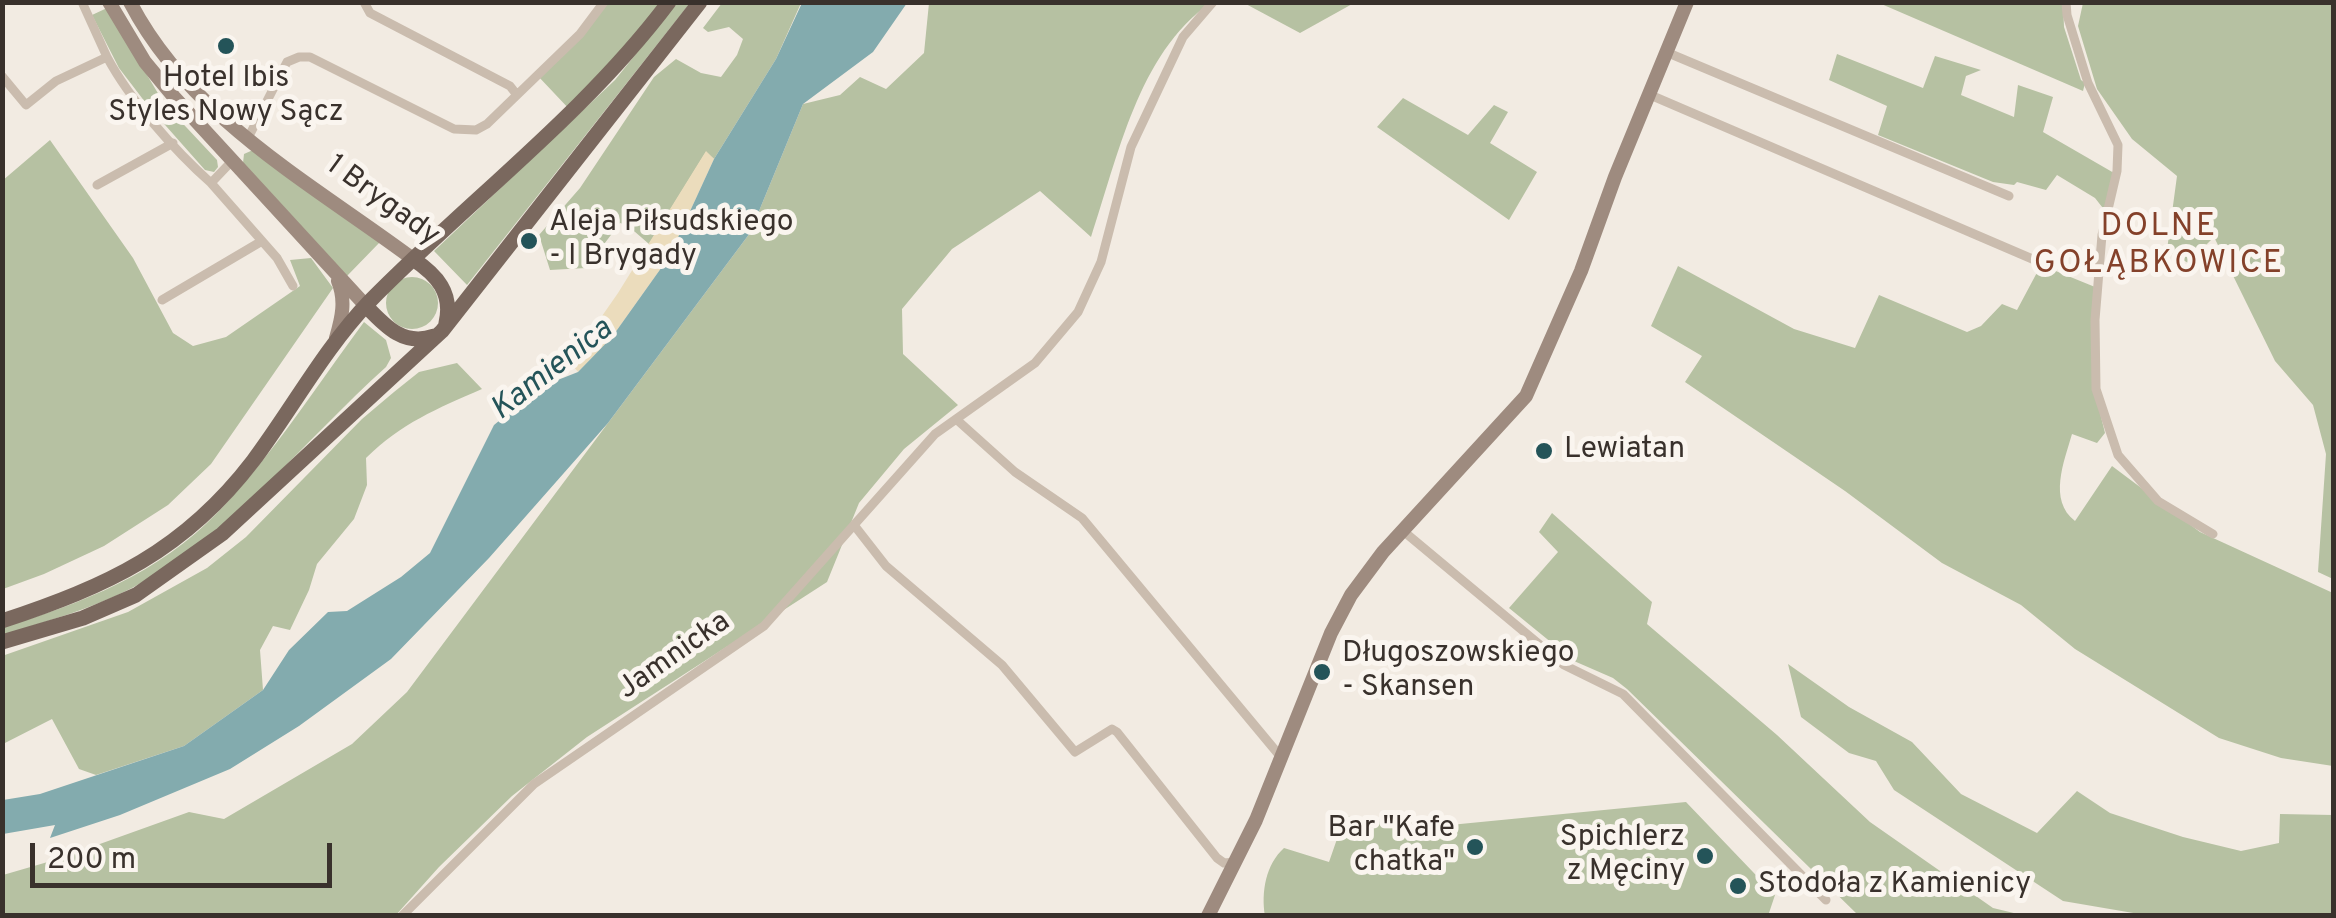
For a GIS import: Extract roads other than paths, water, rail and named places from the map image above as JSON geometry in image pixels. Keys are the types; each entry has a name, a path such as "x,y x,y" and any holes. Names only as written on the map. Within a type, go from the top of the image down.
{"main road":[{"path":"2,620 122,576 204,517 255,458 366,306 608,76 669,2"},
{"path":"2,642 83,618 136,595 222,534 442,331 700,2"},
{"name":"1 Brygady","path":"413,259 442,285 448,298 447,321 442,331"},
{"path":"366,306 389,329 410,340 430,338 442,331"}],"street":[{"path":"82,2 118,78 278,258 293,286"},
{"path":"110,2 145,62 366,306"},
{"name":"1 Brygady","path":"130,2 166,62 196,95 413,259"},
{"path":"364,2 370,13 510,86 517,94"},
{"path":"211,183 248,138 287,62 299,56 310,57 454,129 476,130 487,124 580,34 604,2"},
{"name":"Jamnicka","path":"402,916 534,784 764,626 935,434 1035,363 1078,312 1101,262 1131,146 1183,37 1213,2"},
{"path":"1208,916 1236,862 1332,633 1352,596 1402,530 1526,396 1581,271 1687,2"},
{"path":"2066,2 2088,83 2118,145 2117,170 2102,235 2095,320 2096,389 2118,455 2158,500 2213,534"},
{"path":"1666,52 2009,196"},
{"path":"2,76 26,105 56,81 107,57"},
{"path":"1648,94 2036,261"},
{"path":"97,185 173,143"},
{"path":"2087,229 2102,235"},
{"path":"162,300 262,241"},
{"path":"333,272 343,293 334,346"},
{"path":"956,420 1015,472 1082,518 1280,756"},
{"path":"854,525 886,566 1002,665 1075,752 1112,729 1117,732 1217,858 1224,863 1236,862"},
{"path":"1402,530 1564,665 1623,694 1826,900"}],"water":[{"path":"802,3 907,3 873,52 803,104 750,233 608,423 489,558 391,659 299,726 230,769 120,815 50,838 55,825 3,834 3,800 40,794 184,746 263,690 289,650 328,612 347,611 401,577 430,553 494,425 540,387 578,372 612,337 669,257 714,159 776,59"}],"place":[{"name":"Hotel Ibis Styles Nowy Sącz","path":"226,46"},
{"name":"Aleja Piłsudskiego - I Brygady","path":"529,241"},
{"name":"Lewiatan","path":"1544,451"},
{"name":"Długoszowskiego - Skansen","path":"1322,672"},
{"name":"Bar \"Kafe chatka\"","path":"1475,847"},
{"name":"Spichlerz z Męciny","path":"1705,856"},
{"name":"Stodoła z Kamienicy","path":"1738,886"}],"district":[{"name":"DOLNE GOŁĄBKOWICE","path":"2159,248"}],"water label":[{"name":"Kamienica","path":"553,371"}]}
